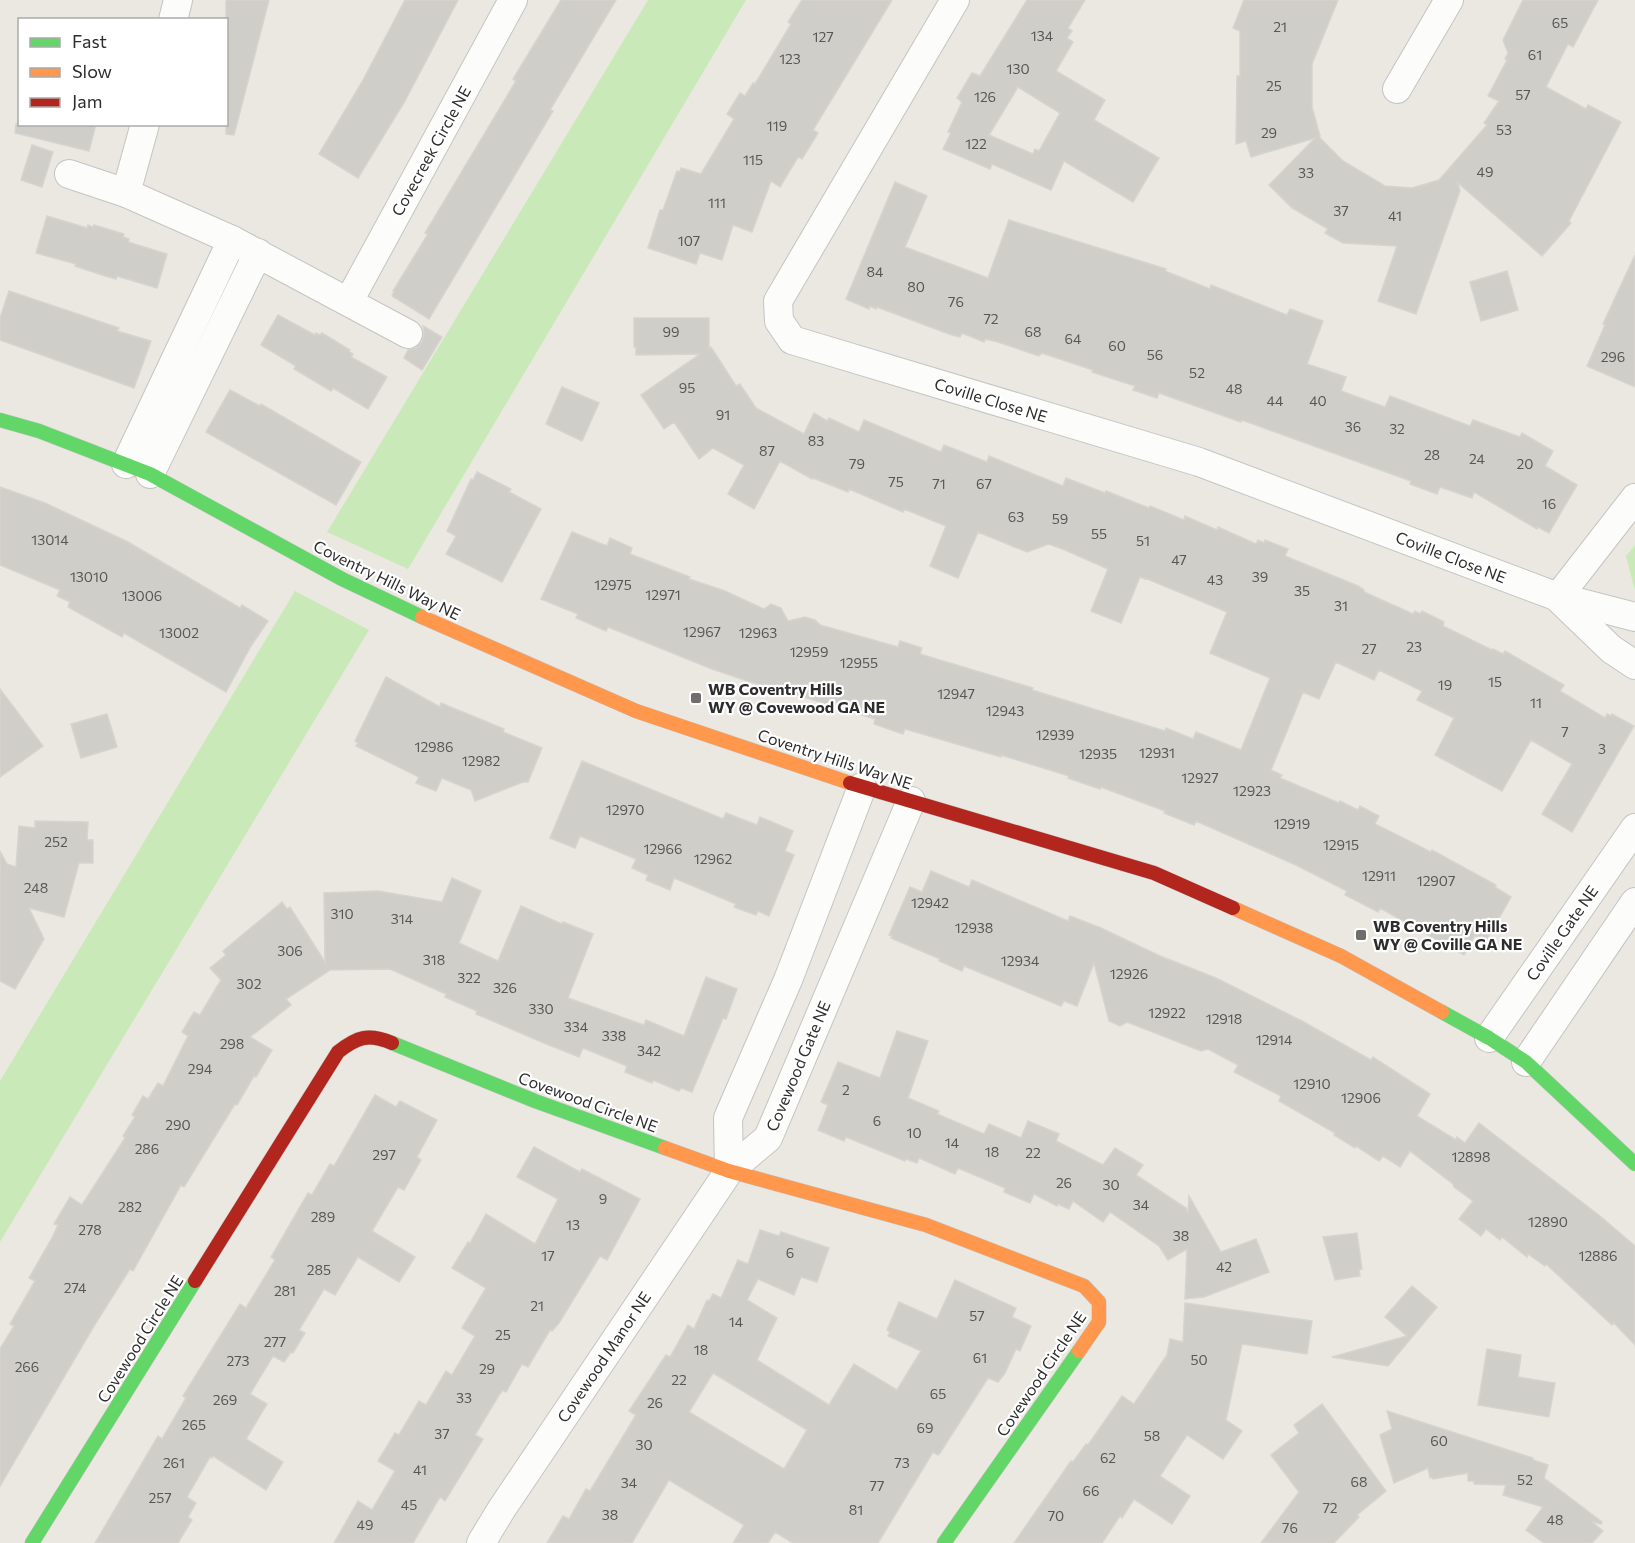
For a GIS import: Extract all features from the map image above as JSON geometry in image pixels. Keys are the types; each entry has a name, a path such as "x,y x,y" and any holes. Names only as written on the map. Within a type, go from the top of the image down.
{"street":[{"path":"174,18 178,0"},
{"name":"Covecreek Circle NE","path":"349,301 513,0"},
{"name":"Coville Close NE","path":"955,0 778,301 779,321 792,340 1199,462 1558,597 1635,617"},
{"path":"1397,89 1449,0"},
{"path":"126,193 144,126"},
{"path":"69,174 126,193 232,240 408,334"},
{"path":"138,469 232,240"},
{"path":"138,469 258,253"},
{"name":"Coventry Hills Way NE","path":"0,420 39,431 138,469 342,579 401,608 636,711 862,787 1154,873 1341,956 1489,1038 1526,1062 1635,1164"},
{"path":"1558,597 1635,498"},
{"path":"1593,552 1595,607"},
{"name":"Coville Close NE","path":"1558,597 1611,649 1635,665"},
{"path":"729,1171 728,1118 788,981 862,787"},
{"name":"Covewood Gate NE","path":"729,1171 768,1138 911,801"},
{"name":"Coville Gate NE","path":"1489,1038 1635,828"},
{"path":"1526,1062 1635,902"},
{"name":"Covewood Circle NE","path":"32,1543 338,1052 355,1039 380,1038 535,1101 729,1171 926,1225 1084,1286 1099,1302 1100,1322 944,1543"},
{"name":"Covewood Manor NE","path":"481,1543 729,1171"}],"green space":[{"path":"648,0 746,0 408,569 327,532"},
{"path":"1635,545 1635,591 1626,556"},
{"path":"295,591 369,630 0,1242 0,1081"}],"building":[{"path":"226,0 269,0 234,135 226,134 226,126 228,126 228,18 226,18"},
{"path":"405,0 458,0 405,101 358,178 319,154 362,82"},
{"path":"561,0 616,0 429,319 392,296 393,291 516,81 513,79"},
{"path":"802,0 892,0 813,130 818,133 802,159 798,157 780,187 771,181 752,232 733,225 722,260 700,253 696,264 648,248 660,210 663,210 677,171 680,172 681,168 701,174 734,119 727,114 740,93 745,96 753,83 755,84 791,24 788,22"},
{"path":"1027,0 1085,0 1068,28 1072,31 1067,38 1073,42 1056,71 1105,100 1094,120 1159,158 1133,202 1064,161 1051,190 992,164 990,169 943,149 962,102 957,98 972,73 980,76","holes":["1018,87 1060,113 1039,151 1035,149 1033,154 989,135"]},
{"path":"1244,0 1338,0 1312,64 1312,107 1319,137 1343,161 1385,186 1412,188 1439,180 1487,125 1484,123 1499,101 1488,96 1507,60 1505,59 1508,53 1503,40 1523,0 1598,0 1573,47 1568,44 1546,87 1586,109 1588,105 1621,122 1569,221 1571,223 1542,256 1458,183 1460,191 1416,314 1378,301 1397,246 1343,243 1325,233 1328,229 1292,208 1269,185 1315,138 1251,157 1246,141 1236,144 1240,31 1233,28"},
{"path":"16,124 18,126 95,126 89,151 15,133"},
{"path":"32,145 53,152 42,187 21,180"},
{"path":"895,182 927,196 905,247 988,278 1009,220 1166,269 1165,271 1210,289 1211,285 1287,315 1290,309 1323,321 1307,364 1346,377 1341,391 1385,407 1390,396 1470,426 1473,420 1520,437 1522,433 1553,451 1545,466 1577,485 1549,533 1538,527 1537,529 1474,492 1472,498 1440,487 1437,494 1410,484 1411,481 1242,420 1241,422 1159,393 1157,398 1133,390 1135,386 1042,353 1039,356 998,342 985,339 984,342 962,333 960,337 949,334 877,307 876,309 870,306 869,309 846,299"},
{"path":"47,216 87,228 88,225 93,227 94,225 124,234 123,237 129,239 128,242 167,254 157,288 117,276 116,279 102,275 75,266 76,264 36,253"},
{"path":"1635,255 1635,387 1587,366 1605,325 1603,324"},
{"path":"1507,271 1518,310 1481,321 1470,282"},
{"path":"9,291 119,328 117,331 151,341 134,388 0,340 0,318"},
{"path":"278,315 315,335 322,333 350,350 349,352 353,354 351,357 387,377 368,409 333,388 331,391 294,369 296,366 261,345"},
{"path":"634,318 709,318 709,348 711,347 736,386 740,384 756,408 804,434 814,413 827,421 829,418 859,432 864,420 941,452 944,445 987,462 989,456 1063,486 1066,478 1184,520 1185,516 1217,530 1218,527 1256,544 1258,540 1264,543 1265,540 1288,549 1285,556 1358,586 1364,592 1413,614 1415,611 1420,614 1422,611 1444,622 1443,626 1492,650 1503,654 1505,651 1564,685 1560,691 1605,718 1607,714 1611,716 1612,714 1634,726 1572,832 1542,814 1572,764 1531,740 1502,791 1435,755 1454,718 1417,700 1422,691 1379,670 1374,680 1336,662 1319,699 1303,692 1271,770 1282,775 1280,778 1358,810 1360,806 1379,816 1375,824 1431,852 1432,850 1496,885 1495,887 1511,897 1486,941 1475,935 1464,955 1380,908 1378,912 1345,895 1347,891 1296,865 1196,821 1194,825 1164,813 1165,811 1101,787 1100,789 1068,778 1069,776 1001,755 1001,757 905,729 903,734 874,724 875,719 712,669 608,627 606,631 576,618 578,614 541,599 572,532 607,546 610,538 632,548 630,554 690,577 689,579 725,591 764,609 771,604 781,608 788,621 805,617 815,620 820,625 898,647 900,641 922,648 920,654 1033,688 1032,690 1165,731 1166,728 1193,739 1196,732 1241,750 1270,678 1210,653 1227,612 1145,578 1140,577 1121,623 1091,611 1108,569 1049,544 1027,552 978,532 958,578 930,566 946,526 904,509 903,512 849,489 848,492 812,479 780,461 754,509 728,494 744,465 713,448 699,459 674,422 664,429 641,395 700,354 636,355"},
{"path":"423,326 442,337 422,370 404,358 408,350 416,348 422,342"},
{"path":"562,387 599,403 582,441 546,424"},
{"path":"230,390 260,406 261,404 361,462 336,505 206,432"},
{"path":"477,472 511,489 509,492 541,509 502,582 446,554 456,536 447,531 471,479 473,480"},
{"path":"0,487 45,503 128,542 240,608 242,605 268,621 251,646 226,692 124,633 122,637 68,607 70,602 57,596 60,590 0,565"},
{"path":"386,677 440,707 441,703 504,729 503,732 542,748 528,782 475,801 471,790 442,778 436,791 416,783 419,777 356,746 358,743 355,741"},
{"path":"0,689 43,746 0,777"},
{"path":"107,714 117,747 81,758 71,724"},
{"path":"582,761 723,819 726,813 757,825 760,817 793,831 785,851 794,855 769,916 758,911 756,915 734,907 736,904 674,878 670,890 646,880 648,875 632,868 636,859 580,836 575,848 550,838"},
{"path":"35,821 88,822 87,840 93,840 93,863 79,863 64,917 29,908 44,939 15,989 0,981 0,851 7,864 16,867 19,826 35,828"},
{"path":"931,871 969,887 972,880 1068,921 1070,916 1101,928 1160,956 1216,978 1302,1021 1371,1060 1373,1057 1430,1094 1417,1116 1456,1140 1457,1137 1465,1143 1479,1123 1600,1216 1635,1246 1635,1345 1614,1323 1612,1325 1546,1264 1545,1266 1528,1254 1527,1257 1502,1237 1500,1240 1486,1229 1481,1236 1459,1219 1473,1201 1410,1151 1400,1167 1383,1156 1379,1161 1279,1101 1281,1096 1234,1072 1238,1065 1208,1049 1201,1051 1127,1022 1120,1026 1109,1021 1094,963 1077,1006 1064,1001 1061,1006 964,966 962,971 891,938 892,935 889,935 910,887 922,892"},
{"path":"452,878 481,891 459,943 498,961 521,906 562,924 563,922 593,934 568,998 644,1025 646,1020 684,1036 706,977 737,989 726,1019 723,1018 692,1092 681,1088 679,1091 653,1080 652,1083 625,1072 627,1066 583,1048 579,1057 544,1043 476,1014 477,1011 445,997 446,994 390,969 330,970 286,999 291,1005 250,1037 272,1050 237,1105 235,1104 184,1187 181,1185 133,1271 130,1269 94,1326 0,1486 0,1349 14,1326 10,1324 35,1281 29,1278 53,1236 58,1225 54,1224 70,1197 82,1205 125,1138 123,1136 135,1117 132,1115 143,1096 148,1099 158,1083 163,1086 188,1036 182,1032 194,1012 200,1015 221,980 210,968 226,955 223,951 282,902 287,909 290,907 325,962 324,893 378,891 442,902"},
{"path":"897,1031 928,1041 908,1098 939,1111 937,1114 984,1134 989,1124 1021,1138 1028,1121 1059,1134 1056,1141 1103,1165 1115,1148 1143,1165 1136,1175 1186,1208 1188,1212 1189,1196 1221,1252 1256,1239 1269,1272 1204,1297 1185,1299 1187,1249 1168,1260 1159,1246 1110,1212 1103,1222 1073,1201 1069,1209 1058,1204 1057,1206 1034,1194 1030,1203 1004,1192 1005,1188 958,1168 955,1174 919,1158 917,1163 906,1159 905,1161 846,1137 844,1141 818,1130 828,1105 821,1102 838,1062 880,1078"},
{"path":"375,1095 396,1107 400,1101 437,1120 417,1157 421,1160 404,1190 398,1187 372,1231 415,1257 399,1282 358,1257 335,1295 324,1289 299,1330 305,1333 293,1353 291,1352 284,1362 273,1356 250,1394 267,1404 246,1439 283,1462 266,1490 213,1456 210,1457 187,1497 196,1503 188,1517 192,1520 178,1543 95,1543 158,1436 162,1439 186,1398 183,1396 240,1304 246,1308 275,1260 271,1257 308,1193 312,1195 330,1164 334,1166"},
{"path":"534,1147 580,1172 582,1169 640,1199 607,1260 600,1256 559,1323 552,1331 550,1330 528,1367 522,1364 506,1392 503,1390 499,1395 475,1435 483,1439 445,1501 440,1497 413,1543 334,1543 358,1501 372,1510 395,1471 378,1461 395,1433 399,1435 419,1401 426,1405 446,1371 452,1375 475,1336 462,1328 486,1288 452,1268 468,1242 470,1243 486,1214 535,1244 558,1199 517,1177"},
{"path":"760,1230 779,1236 781,1232 829,1248 817,1282 801,1277 794,1295 758,1279 747,1300 777,1318 757,1360 829,1405 854,1364 897,1390 921,1351 888,1336 890,1332 887,1330 899,1302 937,1319 955,1280 1016,1308 1012,1317 1031,1326 1020,1351 1016,1349 1005,1373 998,1382 988,1378 940,1453 938,1455 933,1452 878,1543 793,1543 775,1532 768,1543 733,1543 744,1525 669,1480 632,1543 547,1543 563,1516 569,1519 586,1489 590,1491 636,1415 629,1411 666,1355 670,1357 688,1325 694,1329 707,1300 709,1301 713,1294 721,1298 738,1260 748,1264","holes":["713,1373 807,1430 784,1469 689,1412"]},
{"path":"1357,1233 1362,1269 1359,1270 1360,1276 1335,1280 1323,1237"},
{"path":"1412,1286 1437,1307 1388,1366 1332,1357 1407,1336 1385,1317"},
{"path":"1185,1303 1312,1321 1307,1354 1242,1344 1226,1420 1242,1431 1223,1459 1187,1435 1160,1476 1190,1496 1172,1524 1134,1499 1102,1543 1014,1543 1071,1461 1073,1462 1086,1444 1088,1445 1122,1396 1134,1404 1167,1355 1170,1339 1183,1342"},
{"path":"1487,1349 1521,1355 1518,1377 1555,1383 1549,1417 1478,1405"},
{"path":"1322,1404 1386,1491 1357,1515 1359,1517 1334,1543 1261,1543 1299,1492 1271,1455 1299,1433 1294,1425"},
{"path":"1387,1411 1533,1458 1533,1460 1548,1465 1544,1478 1602,1522 1601,1524 1591,1521 1603,1531 1592,1543 1544,1543 1526,1530 1543,1507 1503,1495 1506,1485 1474,1484 1474,1481 1468,1481 1468,1473 1433,1479 1430,1478 1428,1468 1394,1483 1380,1435 1392,1429"}],"traffic: fast":[{"path":"0,420 39,431 150,474 342,579 422,617"},
{"path":"1442,1012 1526,1062 1635,1164"},
{"path":"392,1043 535,1101 665,1148"},
{"path":"32,1543 195,1281"},
{"path":"944,1543 1079,1351"}],"traffic: slow":[{"path":"422,617 636,711 850,783"},
{"path":"1233,908 1341,956 1442,1012"},
{"path":"665,1148 729,1171 926,1225 1084,1286 1099,1302 1099,1322 1079,1351"}],"traffic: jam":[{"path":"850,783 1154,873 1233,908"},
{"path":"195,1281 338,1052 363,1038 376,1038 392,1043"}],"place":[{"name":"WB Coventry Hills WY @ Covewood GA NE","path":"696,698"},
{"name":"WB Coventry Hills WY @ Coville GA NE","path":"1361,935"}]}
